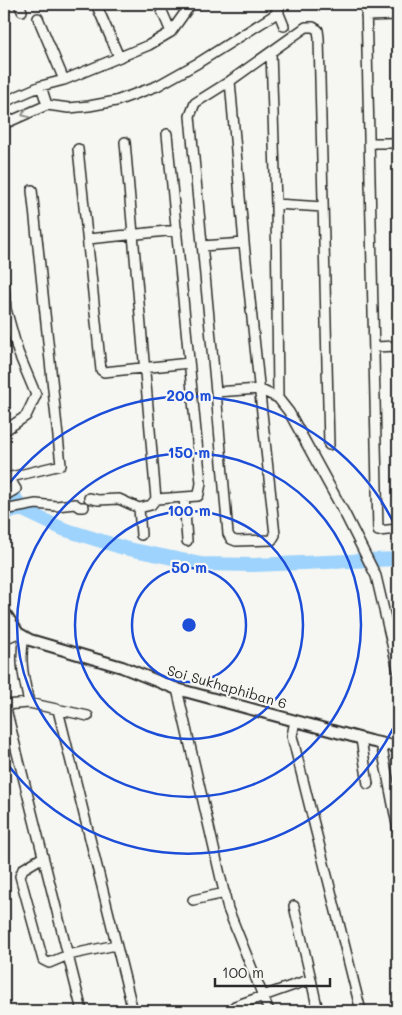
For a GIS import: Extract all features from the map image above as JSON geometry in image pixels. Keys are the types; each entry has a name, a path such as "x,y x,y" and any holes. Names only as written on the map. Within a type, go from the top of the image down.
{"street":[{"path":"96,4 118,57"},
{"path":"159,4 171,32"},
{"path":"4,102 149,45 171,32 191,4"},
{"path":"366,4 378,531 398,529"},
{"path":"4,124 47,105 69,108 89,106 116,101 150,89 198,63 277,8 284,26"},
{"path":"366,16 398,15"},
{"path":"38,18 64,80"},
{"path":"230,81 244,242 275,535 272,540 266,541 236,542 231,539 228,534 190,116 195,103 230,81 306,27 313,27 318,30 320,38 329,445"},
{"path":"271,52 276,204 278,398"},
{"path":"41,86 47,105"},
{"path":"156,499 198,496 201,483 167,134"},
{"path":"7,509 36,504 56,506 119,499 140,508 151,505 156,499 125,142"},
{"path":"369,143 398,142"},
{"path":"78,149 100,369 104,372 189,363"},
{"path":"5,495 16,488 10,479 11,477 61,465 32,190"},
{"path":"276,204 323,207"},
{"path":"88,239 177,230"},
{"path":"202,246 244,242"},
{"path":"4,284 6,309 18,352 36,395 26,416 4,431"},
{"path":"374,347 398,346"},
{"path":"216,392 259,389 278,398 289,412 361,543 376,576 398,670"},
{"path":"184,497 187,541"},
{"path":"140,508 141,535"},
{"path":"4,612 21,635 21,663 29,703"},
{"path":"4,639 21,635"},
{"name":"Soi Sukhaphiban 6","path":"21,635 122,667 177,689 361,739 398,747"},
{"path":"177,689 228,908 269,1011"},
{"path":"82,1011 4,705 29,703 88,716"},
{"path":"58,710 133,1011"},
{"path":"296,721 292,736 361,1011"},
{"path":"361,739 368,784"},
{"path":"381,743 398,830"},
{"path":"43,857 23,869 20,876 43,960 49,962 68,955 116,945"},
{"path":"193,900 224,893"},
{"path":"294,906 318,1011"},
{"path":"230,1011 235,1006 262,995 311,979"}],"waterway":[{"path":"4,476 21,509 63,529 124,548 201,564 254,565 398,559"},
{"path":"4,515 27,512"}]}
